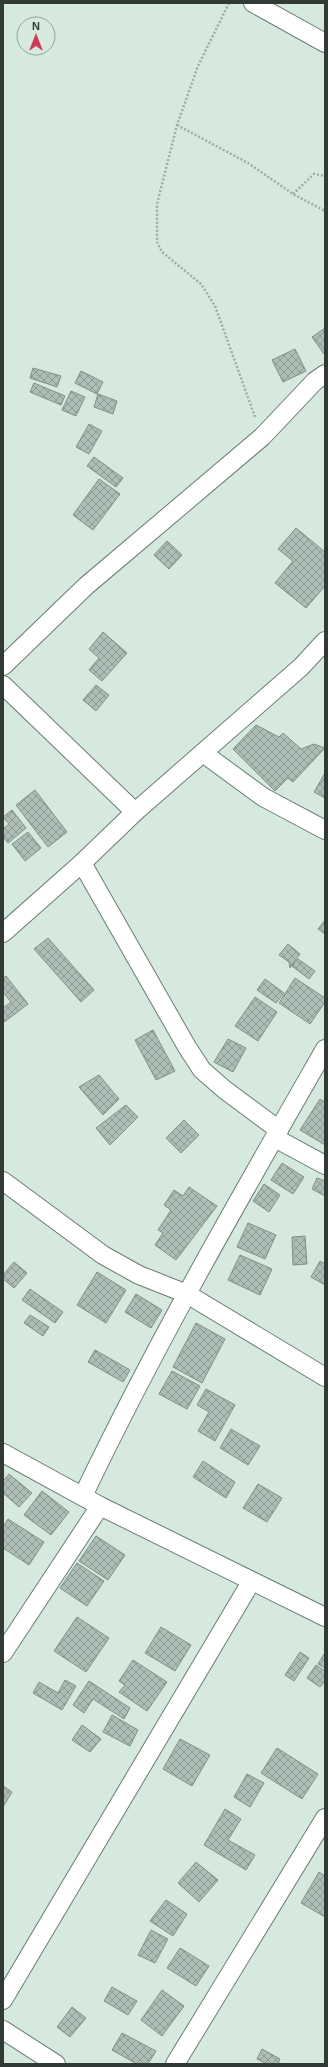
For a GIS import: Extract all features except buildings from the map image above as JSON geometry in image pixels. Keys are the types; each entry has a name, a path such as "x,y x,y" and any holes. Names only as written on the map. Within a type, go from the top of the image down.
{"street":[{"path":"253,3 325,43"},
{"path":"3,666 86,586 262,437 315,381 325,374"},
{"path":"3,933 82,863 135,812 301,666 325,641"},
{"path":"3,685 135,812"},
{"path":"203,752 263,797 325,830"},
{"path":"82,863 187,1047 202,1070 277,1134 325,1165"},
{"path":"83,1496 120,1418 187,1294 325,1049"},
{"path":"3,1181 103,1255 139,1275 187,1294 325,1377"},
{"path":"3,1454 100,1506 251,1582 325,1617"},
{"path":"3,1653 100,1506"},
{"path":"3,2000 251,1582"},
{"path":"175,2064 325,1818"},
{"path":"3,2030 56,2064"}],"path":[{"path":"229,3 198,66 178,125 157,204 157,242 162,252 201,284 215,306 262,437"},
{"path":"178,125 248,163 293,194 325,211"},
{"path":"293,194 314,174 325,176"}]}
